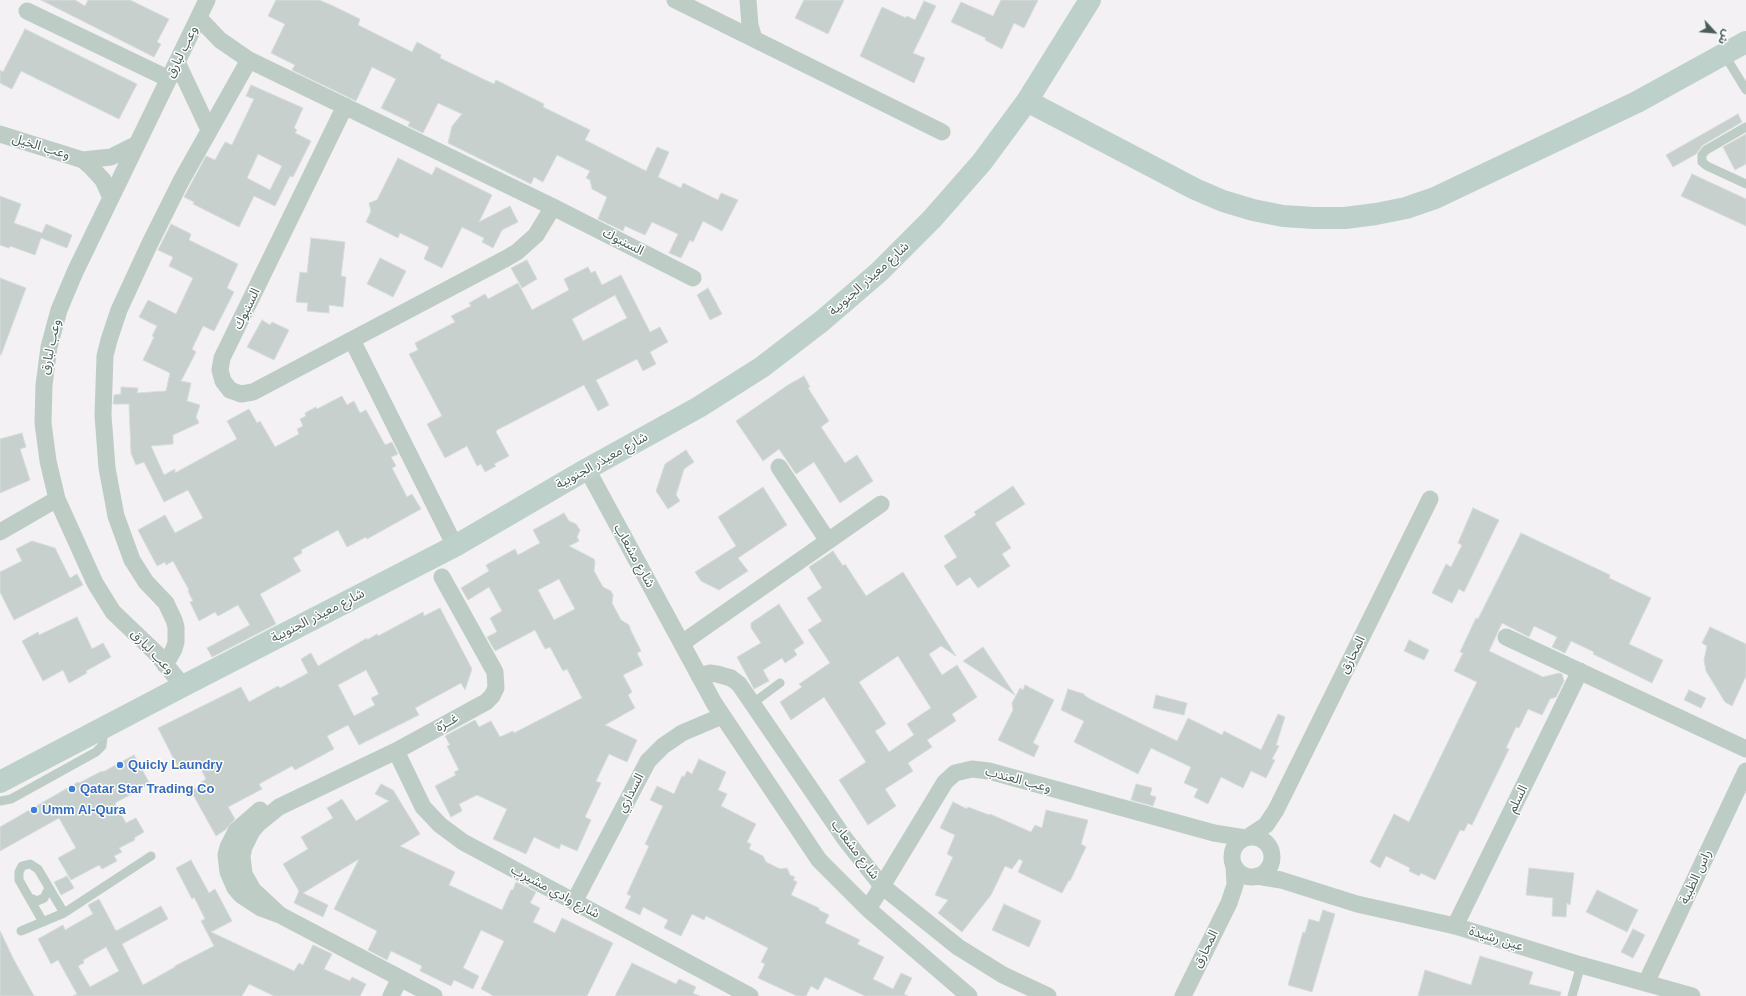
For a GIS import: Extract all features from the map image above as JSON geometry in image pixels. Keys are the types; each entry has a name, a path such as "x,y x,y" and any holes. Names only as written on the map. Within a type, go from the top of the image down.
{"street":[{"name":"وعب لبارق","path":"183,686 146,643 124,624 103,598 58,499 48,461 43,423 44,385 50,347 59,310 111,198 207,0"},
{"path":"676,0 942,132"},
{"path":"748,0 749,19 754,39"},
{"name":"شارع معيذر الجنوبية","path":"0,787 104,727 455,546 587,469 698,407 762,367 822,322 879,272 932,219 982,162 1027,101 1090,0"},
{"path":"27,11 169,79"},
{"name":"السنبوك","path":"199,18 220,40 249,60 553,207 693,278"},
{"path":"1027,101 1195,189 1223,201 1253,210 1283,216 1345,218 1391,211 1435,198 1637,102 1746,42"},
{"path":"165,665 174,649 176,627 166,603 146,582 132,560 116,516 107,468 104,441 104,372 109,340 119,310 150,243 209,130 249,60"},
{"path":"178,62 209,130"},
{"name":"السنبوك","path":"345,106 222,358 220,370 223,381 230,390 242,394 253,392 517,252 536,235 553,207"},
{"name":"وعب الخيل","path":"0,134 83,160 94,169 103,180 111,198"},
{"name":"وعب الخيل","path":"83,160 111,157 125,152 137,144"},
{"path":"352,340 455,546"},
{"path":"779,467 828,541"},
{"name":"شارع مشعاب","path":"587,469 722,716 819,860 868,909 969,996"},
{"path":"0,532 58,499"},
{"name":"المحارق","path":"1247,837 1266,826 1276,810 1430,499"},
{"path":"682,643 881,504"},
{"name":"غــرّة","path":"434,996 280,914 253,890 244,874 242,861 244,847 252,831 280,807 396,751 486,702 496,688 495,672 442,577"},
{"path":"1506,637 1746,750"},
{"name":"السلم","path":"1455,926 1580,672"},
{"name":"شارع مشعاب","path":"699,676 710,673 731,678 739,684 845,839 882,886 958,947 1003,975 1048,996"},
{"name":"السداري","path":"574,902 648,761 663,746 682,733 722,716"},
{"name":"شارع وادي مشيرب","path":"396,751 423,807 440,824 463,842 741,994"},
{"name":"وعب العندب","path":"868,909 945,782 955,773 972,769 989,772 1214,833 1247,837"},
{"name":"راس الظبية","path":"1646,983 1746,771"},
{"name":"المحارق","path":"1270,852 1276,810"},
{"name":"وعب العندب","path":"1214,833 1228,846 1233,863"},
{"path":"1247,837 1258,838 1270,852 1270,866 1264,873 1254,876 1244,875 1233,863 1235,846 1247,837"},
{"name":"عين رشيدة","path":"1270,852 1299,885"},
{"name":"المحارق","path":"1183,996 1229,903 1235,885 1233,863"},
{"name":"المحارق","path":"1229,903 1254,876"},
{"name":"عين رشيدة","path":"1254,876 1281,880 1358,904 1455,926 1581,965 1692,996"},
{"path":"391,996 400,978"}],"lane":[{"path":"1724,54 1746,90"},
{"path":"1746,127 1706,150 1702,155 1702,162 1707,166 1746,184"},
{"path":"753,703 780,682"},
{"path":"21,931 64,913 151,856"},
{"path":"44,922 19,880 19,872 22,866 30,864 38,869 64,913"},
{"path":"30,898 37,901 44,898 49,888"},
{"path":"1572,996 1581,965"}],"building":[{"path":"41,0 75,0 85,6 88,0 130,0 169,19 157,42 161,44 154,57"},
{"path":"276,0 319,0 360,19 358,25 412,52 417,42 441,55 440,58 483,79 494,84 496,80 544,104 543,107 590,130 585,140 646,171 657,147 669,152 658,177 681,188 683,183 718,200 721,193 738,200 722,231 703,221 693,242 690,240 681,258 669,253 678,234 652,222 645,235 625,226 623,231 598,219 607,197 592,189 590,180 586,178 590,171 557,155 543,182 534,177 531,184 448,143 452,126 462,114 438,103 423,133 408,126 410,122 381,108 396,79 372,67 356,101 292,70 295,65 271,53 285,24 268,16"},
{"path":"804,0 844,0 828,34 795,18"},
{"path":"1001,0 1038,0 1024,28 1014,23 1002,49 985,40 986,38 951,22 961,2 993,16"},
{"path":"924,1 936,6 913,53 925,58 914,83 860,56 882,7 906,18 907,16 915,20"},
{"path":"25,29 137,84 119,119 21,71 12,89 0,83 0,70 3,72"},
{"path":"251,85 303,108 294,128 297,130 295,133 311,141 293,177 290,176 275,206 254,196 239,227 193,204 194,202 184,197 206,156 215,160 225,142 232,145 254,99 246,96","holes":["258,154 282,166 270,190 247,178"]},
{"path":"1738,114 1742,122 1703,145 1696,154 1673,167 1666,155"},
{"path":"1746,134 1746,164 1735,170 1723,147"},
{"path":"398,158 432,175 436,167 492,195 479,222 510,206 518,222 502,230 493,248 482,242 484,238 462,227 442,268 424,259 429,247 400,233 398,238 366,222 371,211 369,203 377,200"},
{"path":"1692,174 1746,199 1746,226 1681,196"},
{"path":"0,196 21,204 14,223 42,233 46,224 72,235 67,248 41,238 35,255 10,246 9,248 0,245"},
{"path":"171,224 191,234 189,240 238,264 227,288 234,292 214,331 203,326 192,349 196,352 181,381 191,383 187,401 200,405 196,417 199,423 173,435 173,444 151,446 164,475 175,469 175,473 237,439 227,421 249,409 257,423 260,421 275,447 299,434 297,429 303,426 300,419 306,416 305,413 316,407 317,409 342,396 347,405 354,401 360,413 366,410 385,445 392,442 398,454 391,457 396,466 392,468 407,497 412,494 421,509 367,539 366,537 347,547 338,530 301,550 302,553 293,558 301,571 260,594 276,624 212,657 207,648 250,625 238,605 218,616 215,612 199,621 190,602 193,601 188,591 189,590 173,561 166,565 165,562 157,566 138,530 165,515 175,533 203,518 188,490 164,502 144,462 136,465 131,453 129,404 113,404 114,395 121,394 121,387 138,388 137,393 166,391 170,373 143,360 154,337 152,336 157,326 139,317 148,300 176,314 193,278 169,266 173,257 158,250"},
{"path":"311,238 345,242 341,276 346,277 343,307 329,305 329,313 307,311 308,303 296,302 300,272 307,273"},
{"path":"380,258 406,271 393,297 367,284"},
{"path":"527,260 537,279 522,288 511,268"},
{"path":"588,267 591,273 595,271 602,285 621,275 650,332 660,327 668,342 650,352 656,364 643,371 637,359 596,380 609,405 598,411 584,385 497,430 496,432 509,456 494,464 496,466 485,472 481,464 477,466 467,446 445,458 427,424 442,416 409,354 418,350 415,343 455,322 451,316 471,306 469,303 485,294 488,299 518,283 532,310 569,290 564,279","holes":["615,295 627,318 583,341 572,319"]},
{"path":"0,278 26,288 1,355 0,355"},
{"path":"708,288 722,314 710,320 697,295"},
{"path":"262,320 270,325 272,322 289,330 274,360 247,347"},
{"path":"804,376 810,387 808,388 829,421 821,427 845,463 857,455 873,481 840,503 814,462 796,474 779,449 763,461 736,421 788,385"},
{"path":"22,433 26,447 20,449 30,480 0,493 0,439"},
{"path":"686,450 694,462 684,469 676,495 680,501 668,509 656,491 665,464"},
{"path":"1013,486 1025,504 995,523 1011,548 1002,554 1010,566 978,588 970,577 957,586 944,566 957,557 944,536 976,515 974,512"},
{"path":"763,487 787,525 738,558 748,571 719,590 701,581 695,572 736,546 718,517"},
{"path":"1473,508 1499,520 1464,592 1459,589 1452,603 1432,593 1446,564 1451,567 1462,545 1458,543"},
{"path":"564,513 569,521 576,524 580,530 577,537 579,541 569,546 594,559 594,571 603,587 611,591 613,595 612,603 621,620 629,625 641,651 637,653 643,665 623,675 632,692 628,695 635,708 605,725 637,740 627,762 609,754 596,781 601,783 585,817 591,820 577,851 561,844 559,849 534,837 526,854 493,839 507,809 477,795 459,804 462,811 451,817 435,786 456,775 454,772 459,770 447,746 450,745 445,736 475,720 479,727 491,721 500,737 513,731 514,733 582,698 567,669 563,671 550,647 545,649 535,630 495,651 487,637 497,632 490,618 502,611 489,587 468,600 461,588 489,571 486,565 515,549 518,555 540,543 533,530","holes":["559,579 575,609 554,620 538,590"]},
{"path":"1521,533 1610,575 1609,578 1651,598 1629,644 1663,660 1652,683 1593,654 1594,652 1571,641 1565,653 1552,647 1557,637 1534,626 1529,637 1502,623 1489,651 1543,677 1559,673 1562,674 1564,681 1556,697 1550,699 1542,715 1528,709 1519,728 1516,727 1506,748 1509,749 1472,825 1468,823 1464,831 1460,830 1435,880 1421,873 1419,876 1409,871 1410,868 1386,856 1380,868 1370,862 1394,814 1409,822 1477,682 1454,671 1463,653 1460,652 1476,618 1478,619"},
{"path":"32,541 55,548 70,578 77,574 83,585 14,620 0,592 0,572 22,561 16,549"},
{"path":"833,551 843,566 845,564 866,596 903,572 956,656 941,646 929,654 942,675 957,665 977,697 952,714 956,721 927,740 932,747 908,763 913,771 885,789 896,806 868,825 839,780 866,762 824,697 791,720 780,702 802,687 799,684 830,663 808,630 822,621 807,598 822,588 809,567","holes":["898,656 931,708 907,724 914,735 889,752 875,731 886,724 859,682"]},
{"path":"779,604 804,643 794,650 797,655 785,663 782,658 763,670 769,681 754,689 737,657 761,643 751,628 751,623"},
{"path":"440,608 472,669 465,690 461,683 415,708 419,715 359,745 348,725 327,736 334,749 295,770 292,766 259,784 262,789 228,807 235,819 225,830 216,836 191,791 201,785 200,783 206,779 196,760 179,769 158,728 241,687 249,702 278,686 280,688 308,673 301,659 311,653 318,666 367,638 367,640 377,634 378,636 423,612 424,616","holes":["366,670 379,694 371,698 375,705 354,716 338,685"]},
{"path":"77,617 92,649 103,643 111,657 86,671 87,673 69,683 63,670 43,681 22,641 38,632 39,635"},
{"path":"1710,627 1746,644 1746,676 1732,706 1725,702 1706,671 1704,660 1707,646 1702,643"},
{"path":"1409,640 1429,650 1424,660 1404,651"},
{"path":"983,647 1015,695 963,661"},
{"path":"1025,685 1054,700 1033,743 1039,746 1034,757 998,740 1013,710 1012,703 1020,688 1023,690"},
{"path":"1068,689 1084,694 1090,699 1177,741 1188,718 1222,735 1224,731 1261,750 1278,714 1285,717 1276,745 1279,746 1272,759 1275,760 1266,778 1251,771 1243,788 1221,777 1208,804 1194,797 1198,789 1184,783 1191,767 1151,748 1138,774 1074,742 1084,721 1061,710"},
{"path":"1689,690 1706,698 1701,708 1684,700"},
{"path":"1156,695 1187,703 1184,715 1153,708"},
{"path":"134,755 150,784 115,803 126,823 136,818 144,832 134,838 135,840 119,848 122,852 114,856 117,861 102,869 99,865 71,880 58,858 76,848 59,818 0,851 0,827 78,782 79,783 102,771 103,772"},
{"path":"699,759 726,772 718,790 727,794 721,806 756,824 747,842 751,844 749,849 763,856 766,862 780,869 787,868 790,875 795,877 793,880 797,882 791,895 819,908 819,910 829,915 825,923 860,940 857,944 884,957 873,979 893,989 901,973 912,978 904,994 908,996 865,996 825,977 818,990 811,986 806,996 797,996 758,978 765,964 761,962 768,948 751,939 706,916 704,920 692,914 681,936 664,928 668,920 643,907 640,915 625,908 631,896 627,894 649,846 645,844 663,806 650,800 657,786 674,794 682,776 684,777 687,771 692,774"},
{"path":"381,784 393,790 420,834 400,846 455,872 449,885 502,910 516,882 536,892 530,903 540,908 533,922 555,933 562,918 613,943 587,996 494,996 481,989 504,941 481,930 463,968 479,976 473,989 454,980 451,986 420,971 422,966 391,951 387,960 368,950 377,931 334,909 359,859 303,893 328,905 323,917 294,903 299,891 283,864 308,849 301,837 333,818 327,808 342,799 356,821 389,801 375,794"},
{"path":"1136,784 1152,788 1150,795 1156,797 1153,806 1131,800"},
{"path":"953,802 967,809 968,807 989,815 990,814 1031,832 1035,825 1042,828 1046,810 1088,820 1081,844 1086,847 1070,881 1069,880 1062,893 1018,872 1023,861 1019,859 1012,869 1005,866 991,895 962,932 938,913 948,900 935,895 953,857 947,854 955,835 940,828"},
{"path":"191,860 209,893 215,889 232,921 211,932 294,971 299,963 303,965 313,945 332,954 324,969 350,981 352,977 366,984 360,996 274,996 249,984 242,996 73,996 77,994 58,960 51,964 38,939 63,925 65,930 93,914 88,905 99,899 116,931 161,906 168,919 122,944 143,985 175,966 214,946 201,921 205,919 194,897 192,899 176,868","holes":["106,947 119,971 90,987 78,966 84,963 83,960"]},
{"path":"1529,868 1574,873 1570,905 1567,903 1566,917 1552,916 1553,898 1526,895"},
{"path":"67,876 74,888 61,895 54,882"},
{"path":"1597,890 1638,910 1627,932 1586,912"},
{"path":"1004,904 1041,921 1029,947 992,930"},
{"path":"1323,910 1335,914 1312,992 1288,985 1303,932 1305,933 1309,919 1319,922"},
{"path":"1633,929 1645,935 1633,958 1621,952"},
{"path":"0,931 14,960 34,996 0,996"},
{"path":"1480,956 1533,972 1529,984 1561,992 1560,996 1418,996 1425,970 1471,985"},
{"path":"632,963 676,984 679,979 696,987 693,993 700,996 615,996"}],"place":[{"name":"Quicly Laundry","path":"120,765"},
{"name":"Qatar Star Trading Co","path":"72,789"},
{"name":"Umm Al-Qura","path":"34,810"}]}
